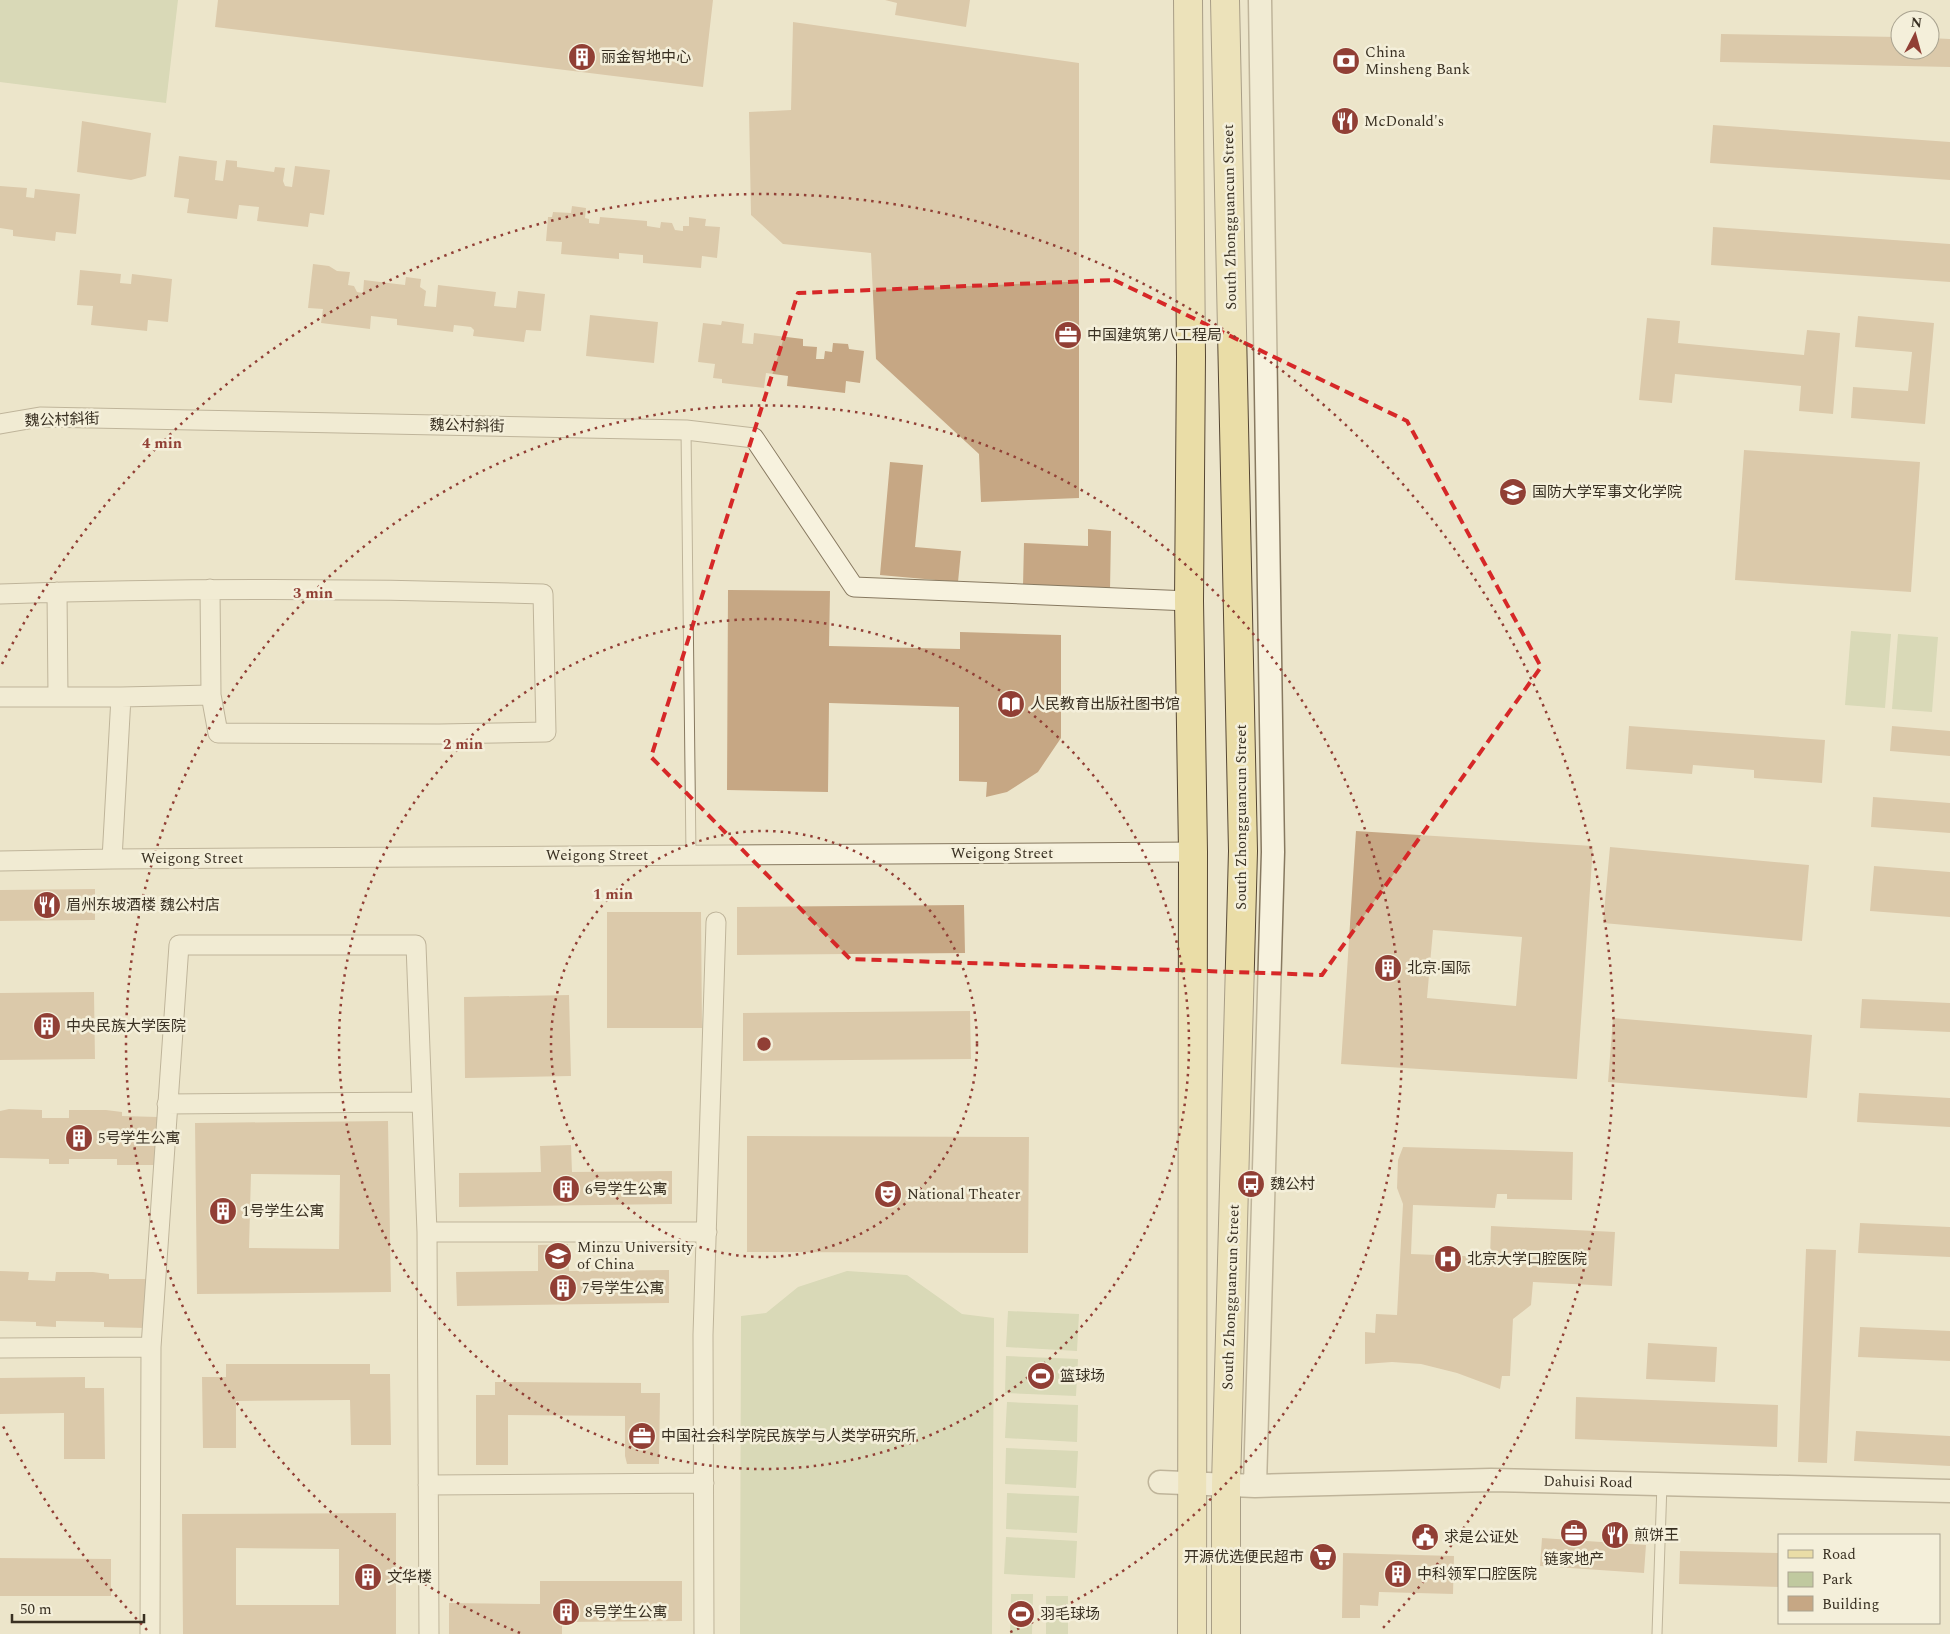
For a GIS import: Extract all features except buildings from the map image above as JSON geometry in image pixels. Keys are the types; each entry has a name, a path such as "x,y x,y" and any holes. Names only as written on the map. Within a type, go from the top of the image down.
{"main road":[{"path":"1188,0 1191,347 1190,601 1193,852 1192,1634"},
{"name":"South Zhongguancun Street","path":"1226,0 1243,851 1226,1485 1226,1634"}],"street":[{"name":"South Zhongguancun Street","path":"1255,1486 1273,852 1260,0"},
{"name":"魏公村斜街","path":"0,424 40,418 686,430 754,438 854,587 1190,601"},
{"path":"0,594 210,589 406,590 543,594 546,732 439,734 218,733 212,695 210,589"},
{"path":"57,592 58,696"},
{"path":"0,697 212,695"},
{"path":"112,859 121,697"},
{"name":"Weigong Street","path":"0,861 1193,852"},
{"path":"704,1634 703,1335 716,922"},
{"path":"150,1634 151,1347 161,1228 167,1104 179,945 416,945 427,1232 428,1634"},
{"path":"167,1104 422,1102"},
{"path":"427,1232 707,1232"},
{"path":"0,1348 151,1347"},
{"name":"Dahuisi Road","path":"1160,1482 1255,1486 1491,1480 1950,1491"},
{"path":"428,1486 704,1483"}],"lane":[{"path":"686,430 691,855"},
{"path":"1658,1634 1662,1483"}],"highlighted area":[{"path":"1114,280 1407,421 1541,667 1322,975 850,959 651,757 798,293"}],"green space":[{"path":"0,0 178,0 166,103 0,82"},
{"path":"1851,631 1891,634 1885,708 1845,705"},
{"path":"1898,634 1938,637 1932,712 1892,709"},
{"path":"847,1271 907,1275 962,1314 994,1318 992,1634 740,1634 741,1316 766,1313 798,1287"},
{"name":"篮球场","path":"1008,1311 1079,1314 1077,1351 1006,1347"},
{"name":"篮球场","path":"1006,1356 1078,1359 1076,1396 1005,1393"},
{"name":"篮球场","path":"1007,1402 1078,1405 1077,1442 1005,1438"},
{"path":"1006,1448 1078,1451 1076,1488 1005,1484"},
{"path":"1007,1493 1079,1496 1077,1533 1006,1529"},
{"path":"1006,1537 1077,1541 1075,1578 1004,1574"},
{"name":"羽毛球场","path":"1011,1594 1033,1594 1032,1634 1010,1634"},
{"name":"羽毛球场","path":"1046,1596 1068,1596 1068,1634 1046,1634"}],"place":[{"name":"丽金智地中心","path":"582,57"},
{"name":"China Minsheng Bank","path":"1346,61"},
{"name":"McDonald's","path":"1345,121"},
{"name":"中国建筑第八工程局","path":"1068,335"},
{"name":"国防大学军事文化学院","path":"1513,492"},
{"name":"人民教育出版社图书馆","path":"1011,704"},
{"name":"眉州东坡酒楼 魏公村店","path":"47,905"},
{"name":"北京·国际","path":"1388,968"},
{"name":"中央民族大学医院","path":"47,1026"},
{"name":"5号学生公寓","path":"79,1138"},
{"name":"魏公村","path":"1251,1184"},
{"name":"6号学生公寓","path":"566,1189"},
{"name":"National Theater","path":"888,1194"},
{"name":"1号学生公寓","path":"223,1211"},
{"name":"Minzu University of China","path":"558,1256"},
{"name":"北京大学口腔医院","path":"1448,1259"},
{"name":"7号学生公寓","path":"563,1288"},
{"name":"篮球场","path":"1041,1376"},
{"name":"中国社会科学院民族学与人类学研究所","path":"642,1436"},
{"name":"链家地产","path":"1574,1533"},
{"name":"煎饼王","path":"1615,1535"},
{"name":"求是公证处","path":"1425,1537"},
{"name":"开源优选便民超市","path":"1323,1557"},
{"name":"中科领军口腔医院","path":"1398,1574"},
{"name":"文华楼","path":"368,1577"},
{"name":"8号学生公寓","path":"566,1612"},
{"name":"羽毛球场","path":"1021,1614"}]}
